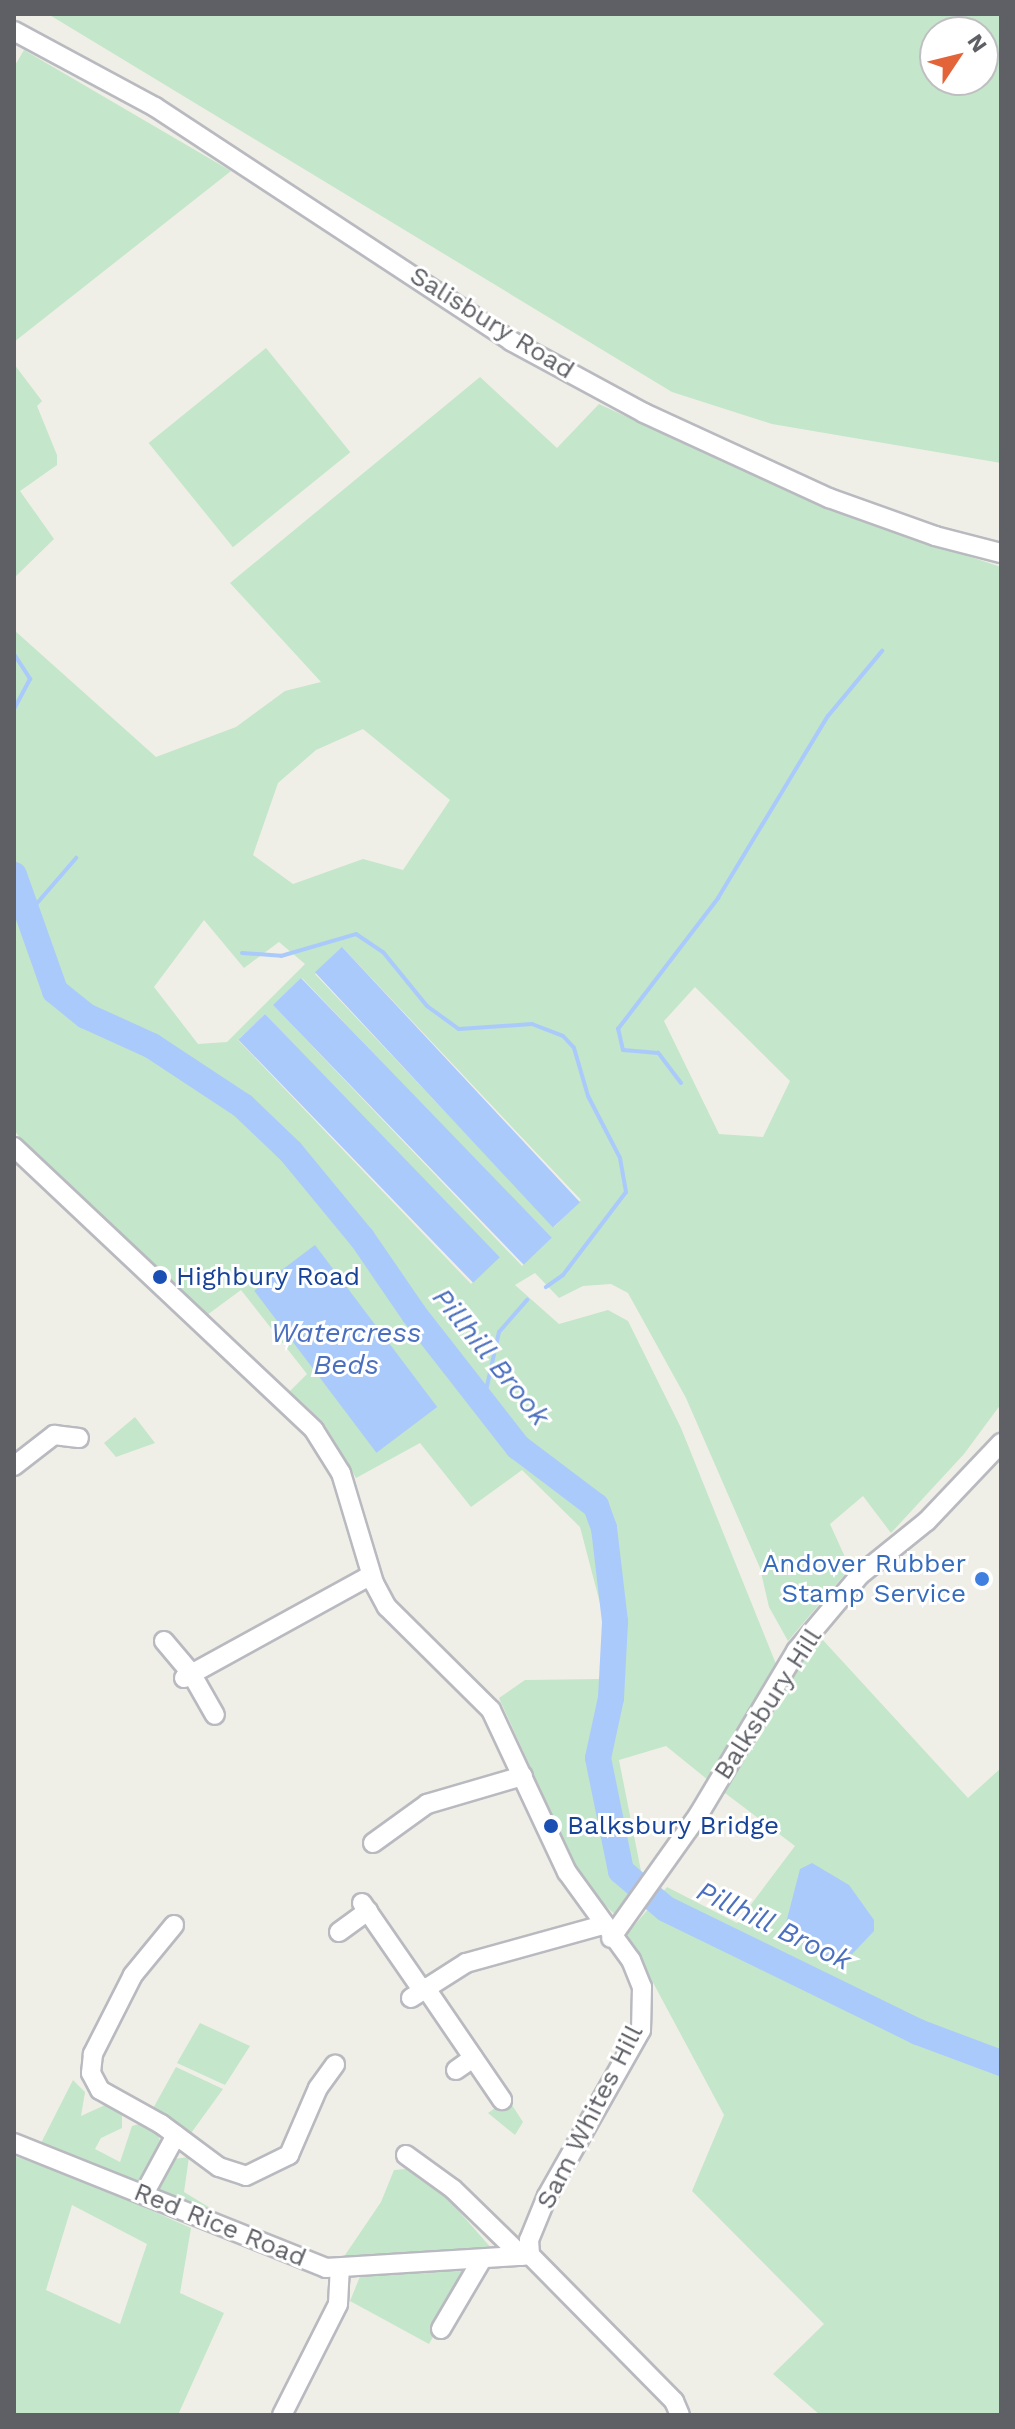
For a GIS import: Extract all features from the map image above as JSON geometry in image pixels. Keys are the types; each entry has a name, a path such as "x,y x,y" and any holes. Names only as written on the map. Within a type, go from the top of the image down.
{"street":[{"name":"Salisbury Road","path":"14,31 155,107 511,341 644,413 829,498 935,536 1001,553"},
{"name":"Sam Whites Hill","path":"14,1147 314,1430 346,1485 371,1575 404,1629 482,1697 567,1872 607,1932 631,1960 642,1987 641,2030 547,2196 529,2240 526,2256"},
{"path":"14,1466 54,1435 79,1438"},
{"name":"Balksbury Hill","path":"607,1932 632,1911 699,1814 796,1651 860,1575 927,1521 1001,1443"},
{"path":"188,1675 371,1575"},
{"path":"164,1641 215,1715"},
{"path":"373,1843 427,1804 523,1776"},
{"path":"339,1932 365,1907 419,1992 473,2058 502,2100"},
{"path":"174,1925 133,1975 91,2063 100,2090 176,2135 235,2176 268,2169 296,2144 335,2072"},
{"path":"419,1992 466,1963 607,1932"},
{"path":"456,2070 473,2058"},
{"path":"144,2194 176,2135"},
{"name":"Red Rice Road","path":"14,2143 282,2253 340,2269 526,2256"},
{"path":"406,2155 453,2189 526,2256 668,2395 680,2415"},
{"path":"441,2329 481,2261"},
{"path":"282,2415 338,2304 340,2269"}],"green space":[{"path":"48,14 1001,14 1001,463 772,424 672,392"},
{"path":"24,50 231,171 14,342 14,67"},
{"path":"266,348 350,452 233,547 149,443"},
{"path":"14,364 42,401 37,406 57,455 57,465 20,491 54,539 14,578"},
{"path":"480,377 557,448 599,404 829,510 1001,567 1001,1404 964,1454 891,1533 863,1496 830,1524 850,1568 788,1641 769,1607 760,1568 686,1398 628,1293 611,1284 583,1286 559,1298 535,1273 515,1285 559,1324 608,1310 628,1321 681,1428 776,1664 708,1780 666,1746 619,1760 643,1881 615,1915 583,1883 499,1698 525,1680 602,1679 606,1626 580,1527 522,1470 471,1507 420,1443 356,1478 323,1422 290,1391 307,1374 241,1290 207,1315 32,1153 14,1130 14,630 156,757 236,727 285,691 321,682 230,583","holes":["363,729 450,800 403,870 363,859 293,884 253,855 278,783 316,750","204,920 244,968 279,942 305,964 227,1042 198,1044 154,987","343,948 581,1200 554,1227 315,974","302,978 550,1239 522,1266 273,1005","695,987 790,1081 763,1137 719,1134 664,1021","265,1014 497,1258 471,1284 238,1040"]},
{"path":"135,1417 155,1443 116,1457 104,1443"},
{"path":"822,1639 968,1798 1001,1768 1001,2415 820,2415 773,2374 824,2324 692,2191 724,2115 627,1934 667,1887 737,1923 795,1846 721,1790 803,1658"},
{"path":"200,2023 250,2046 225,2085 177,2063"},
{"path":"176,2067 223,2089 189,2136 151,2112"},
{"path":"73,2080 85,2092 81,2116 105,2105 122,2115 122,2128 101,2138 95,2149 120,2162 132,2126 146,2122 155,2128 161,2143 145,2178 131,2184 77,2156 40,2145"},
{"path":"508,2099 523,2122 515,2135 488,2113"},
{"path":"14,2156 78,2178 191,2228 180,2293 224,2313 178,2415 14,2415","holes":["72,2205 147,2244 120,2324 46,2290"]},
{"path":"189,2157 184,2192 217,2212 213,2222 164,2199 159,2191 166,2168 174,2159"},
{"path":"406,2169 450,2201 492,2249 341,2261 381,2202 394,2170"},
{"path":"475,2265 429,2344 350,2301 361,2274"}],"water":[{"path":"342,947 580,1202 553,1227 315,972"},
{"path":"301,978 552,1238 524,1265 273,1005"},
{"name":"Watercress Beds","path":"265,1014 500,1257 473,1283 238,1040"},
{"name":"Watercress Beds","path":"315,1245 437,1407 376,1453 254,1291"},
{"path":"812,1863 849,1885 874,1920 874,1931 839,1968 794,1938 786,1923 800,1869"}],"waterway":[{"path":"681,1083 658,1053 623,1050 618,1029 718,898 828,716 882,651"},
{"path":"14,654 30,679 14,709"},
{"path":"26,916 76,858"},
{"name":"Pillhill Brook","path":"14,875 55,991 86,1016 152,1046 243,1106 291,1152 362,1238 414,1314 518,1447 596,1506 604,1528 615,1622 611,1698 598,1758 621,1871 666,1909 918,2032 1001,2063"},
{"path":"242,953 281,956 356,934 383,952 427,1006 459,1029 532,1024 563,1036 574,1048 588,1096 620,1158 626,1192 563,1275 546,1287"},
{"path":"483,1404 499,1332 527,1300"}],"place":[{"name":"Highbury Road","path":"160,1277"},
{"name":"Andover Rubber Stamp Service","path":"982,1579"},
{"name":"Balksbury Bridge","path":"551,1826"}]}
